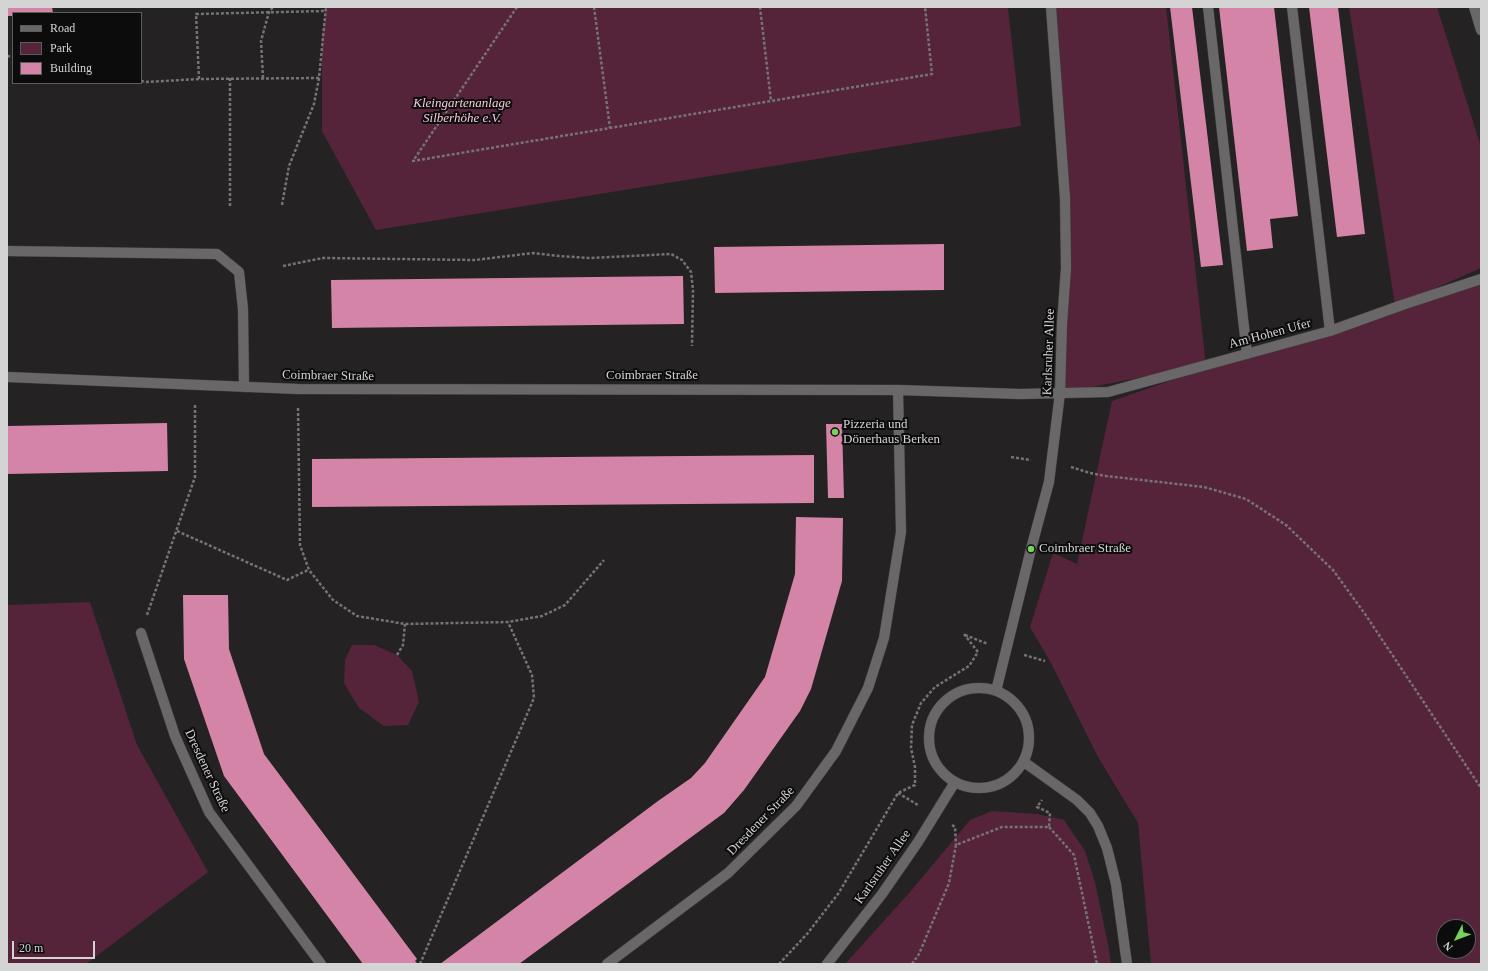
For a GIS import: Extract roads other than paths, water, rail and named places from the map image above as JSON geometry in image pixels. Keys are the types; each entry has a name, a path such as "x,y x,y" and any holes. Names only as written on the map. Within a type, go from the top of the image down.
{"street":[{"name":"Karlsruher Allee","path":"996,690 1049,482 1060,393 1062,324 1066,268 1065,198 1050,7"},
{"path":"1208,7 1247,354"},
{"path":"1292,7 1330,331"},
{"path":"1474,7 1481,30"},
{"path":"7,251 218,254 239,272 243,309 244,387"},
{"name":"Am Hohen Ufer","path":"1060,393 1108,392 1330,331 1481,279"},
{"name":"Coimbraer Straße","path":"7,377 298,389 898,390 1020,394 1060,393"},
{"name":"Dresdener Straße","path":"607,964 728,873 796,806 836,751 868,688 884,638 901,532 898,390"},
{"name":"Dresdener Straße","path":"141,633 175,736 209,812 321,964"},
{"path":"980,688 996,690 1011,699 1022,712 1029,728 1029,746 1024,762 1014,774 1001,784 986,788 970,787 955,782 942,772 933,758 929,742 931,725 938,710 949,698 963,690 980,688"},
{"path":"1024,762 1077,800 1090,813 1098,826 1107,848 1116,884 1127,964"},
{"name":"Karlsruher Allee","path":"827,964 882,894 918,842 955,782"}],"place":[{"name":"Pizzeria und Dönerhaus Berken","path":"835,432"},
{"name":"Coimbraer Straße","path":"1031,549"}],"park label":[{"name":"Kleingartenanlage Silberhöhe e.V.","path":"462,112"}]}
